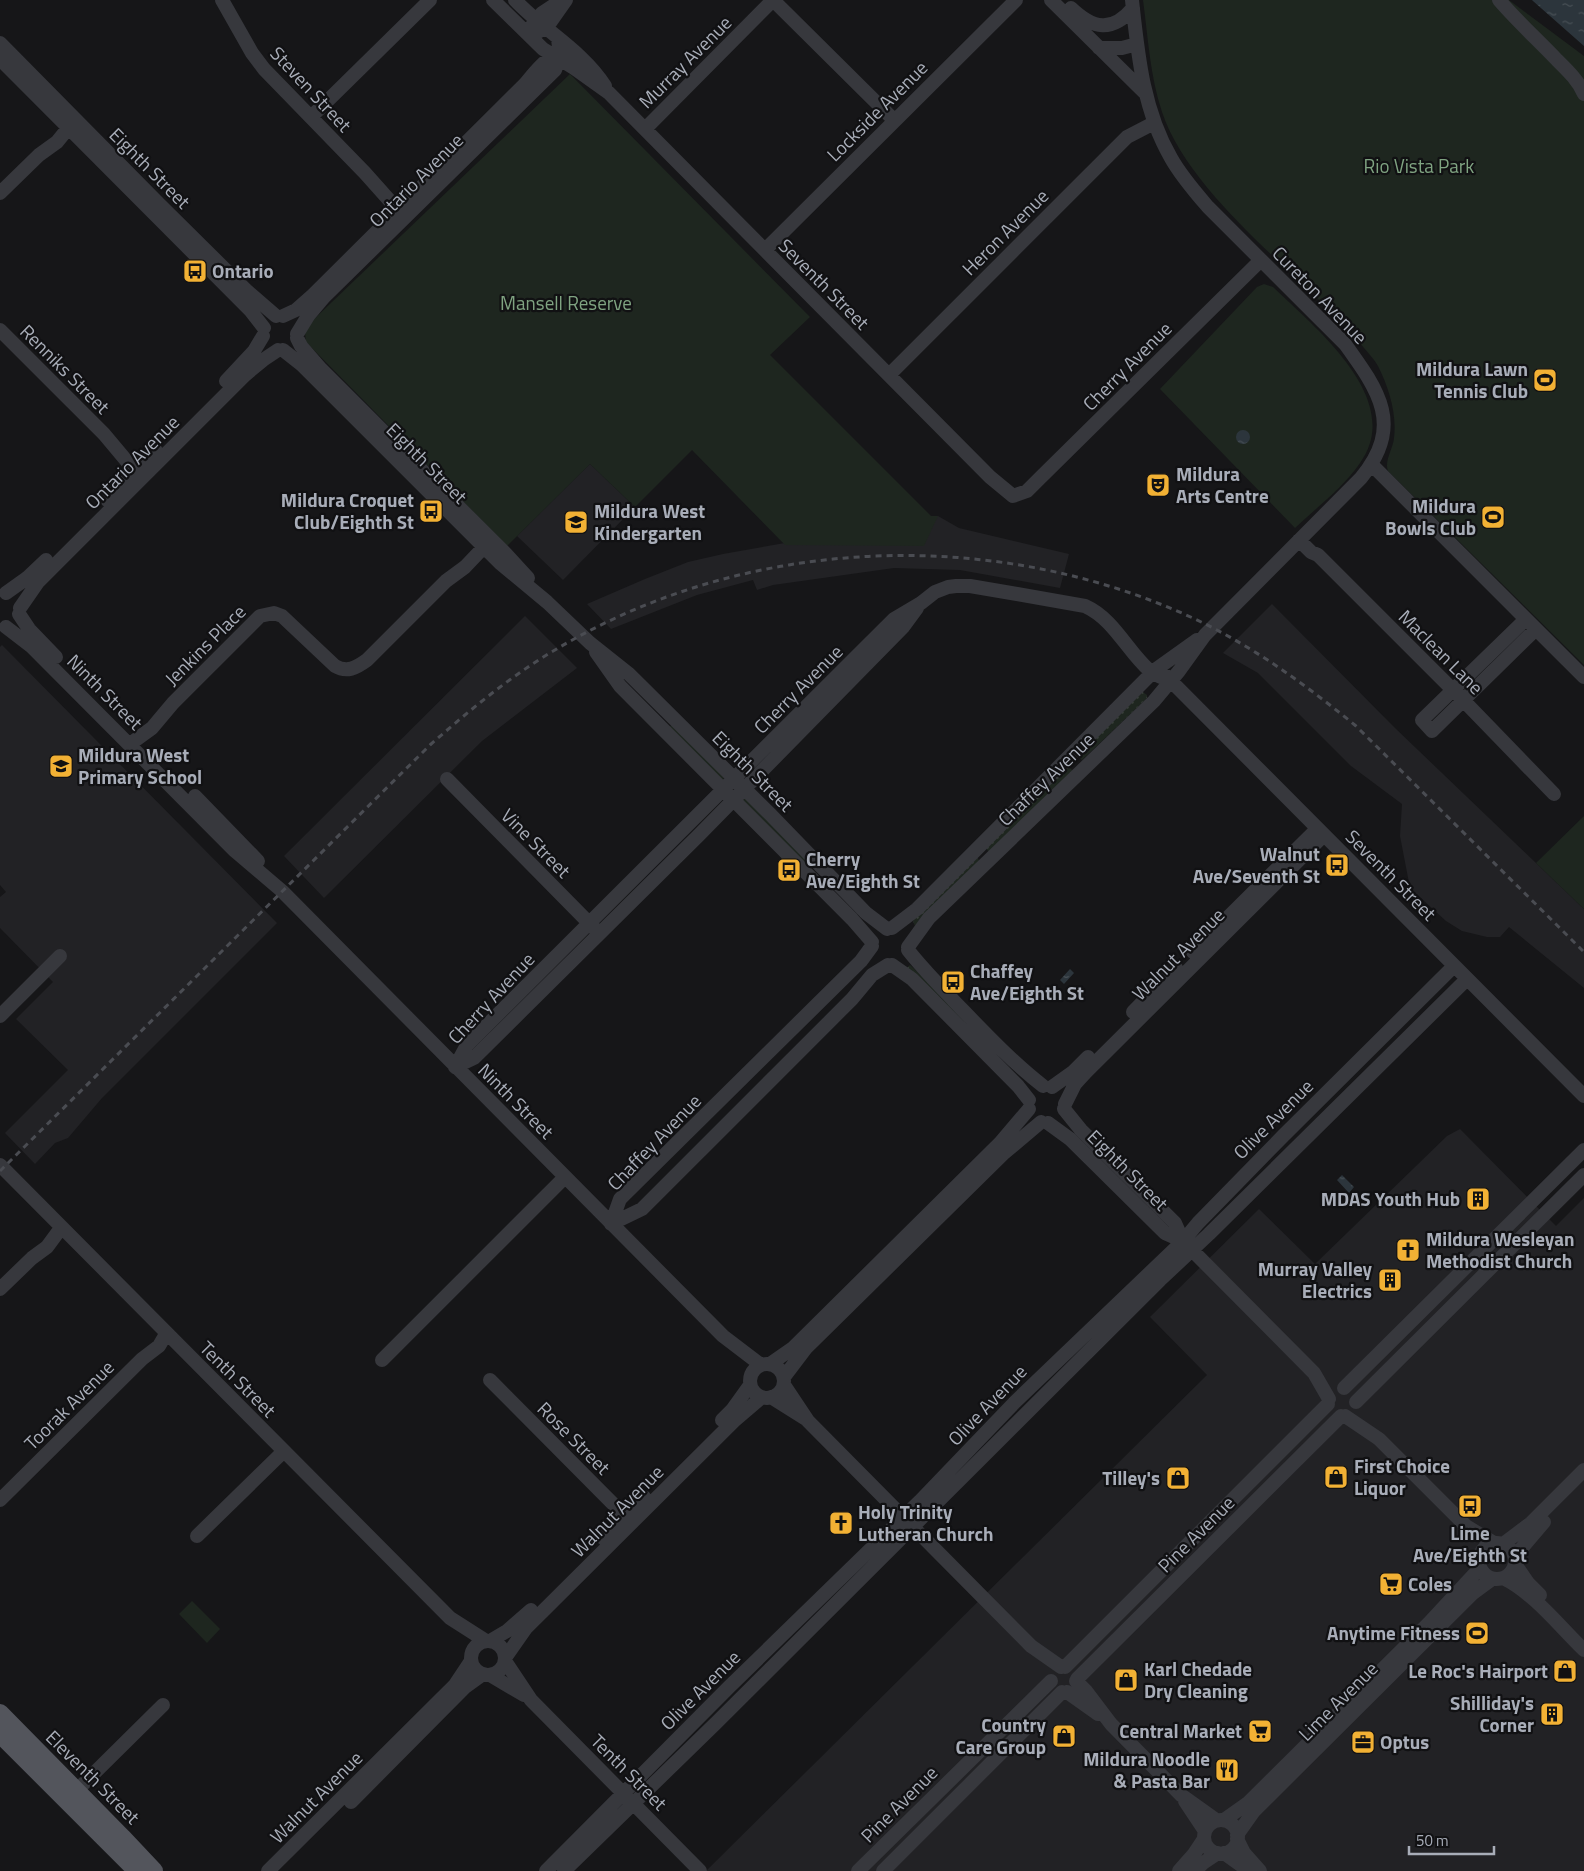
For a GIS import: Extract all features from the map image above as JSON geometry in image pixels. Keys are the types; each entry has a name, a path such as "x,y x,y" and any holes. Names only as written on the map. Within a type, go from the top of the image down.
{"main road":[{"name":"Eleventh Street","path":"0,1713 137,1871"},
{"name":"Eleventh Street","path":"0,1734 72,1796 154,1871"}],"street":[{"name":"Steven Street","path":"222,0 252,53 264,69 402,210"},
{"path":"311,117 430,0"},
{"name":"Seventh Street","path":"493,0 528,35 557,52 574,68 609,93 1000,486 1010,494 1017,495"},
{"name":"Seventh Street","path":"515,0 540,24 557,52"},
{"path":"540,24 542,13 562,0"},
{"path":"528,35 566,0"},
{"path":"773,0 894,120"},
{"name":"Murray Avenue","path":"644,129 773,0"},
{"name":"Lockside Avenue","path":"765,250 1016,0"},
{"path":"1051,0 1146,95"},
{"path":"1064,0 1086,21 1103,26 1116,23 1132,4"},
{"path":"1499,0 1514,18 1532,33 1574,77 1584,94"},
{"name":"Cureton Avenue","path":"1132,4 1141,74 1146,95 1154,123 1171,158 1187,182 1208,207 1345,344 1375,389 1381,403 1384,428 1379,452 1372,465"},
{"name":"Eighth Street","path":"0,44 70,124 250,310 264,332"},
{"path":"1099,48 1122,48 1137,44"},
{"name":"Seventh Street","path":"557,52 574,51 598,76 609,93"},
{"name":"Ontario Avenue","path":"280,316 296,310 313,295 554,70 557,52"},
{"name":"Eighth Street","path":"0,59 233,277 280,316"},
{"name":"Heron Avenue","path":"889,375 1127,137 1154,123"},
{"path":"0,193 39,155 57,142 70,124"},
{"name":"Ontario Avenue","path":"297,336 308,316 402,210"},
{"name":"Cherry Avenue","path":"1017,495 1027,490 1060,459 1261,260"},
{"path":"280,316 295,324 297,336 292,346 281,350 268,346 264,332 268,321 280,316"},
{"name":"Renniks Street","path":"0,330 138,468"},
{"name":"Ontario Avenue","path":"2,592 27,578 238,369 254,351 264,332"},
{"name":"Eighth Street","path":"297,336 301,346 321,369 506,554 535,586 546,602"},
{"name":"Ontario Avenue","path":"3,627 14,622 32,589 45,575 245,376 263,360 281,350"},
{"name":"Eighth Street","path":"281,350 302,365 512,574 546,602 590,643 629,674 866,913 889,928"},
{"path":"1372,465 1584,677"},
{"name":"Chaffey Avenue","path":"908,948 929,918 1154,701 1205,635 1362,478 1372,465"},
{"name":"Maclean Lane","path":"1299,540 1311,552 1318,555 1554,794"},
{"name":"Jenkins Place","path":"135,740 157,714 173,703 260,616 274,613 282,616 335,666 342,670 351,670 367,660 446,581 460,562 482,545"},
{"name":"Cherry Avenue","path":"455,1067 467,1045 588,922 894,619 942,588 970,586 1074,603 1093,610 1154,670"},
{"name":"Ninth Street","path":"2,592 15,598 30,629 135,740 235,851 282,891 758,1372"},
{"name":"Cherry Avenue","path":"455,1067 474,1058 734,800 903,627 921,603"},
{"path":"1458,695 1531,624"},
{"name":"Ninth Street","path":"3,627 32,647 135,740"},
{"name":"Chaffey Avenue","path":"889,928 917,909 1154,670 1205,635"},
{"name":"Eighth Street","path":"590,643 607,670 620,686 852,919 872,944"},
{"path":"1154,670 1171,681"},
{"name":"Seventh Street","path":"1171,681 1584,1096"},
{"path":"1069,757 1082,770"},
{"name":"Vine Street","path":"447,779 600,933"},
{"name":"Walnut Avenue","path":"1048,1087 1073,1072 1321,832"},
{"name":"Walnut Avenue","path":"1064,1107 1076,1084 1086,1072 1321,832"},
{"path":"976,850 988,862"},
{"path":"766,1397 779,1393 784,1381 806,1348 1003,1154 1044,1122 1058,1118 1064,1107 1061,1094 1018,1065 919,964 908,948 905,936 897,930 889,928 878,933 872,944 874,956 912,980 1018,1086 1029,1105 1031,1115 1044,1122"},
{"name":"Chaffey Avenue","path":"611,1224 620,1200 624,1195 861,961 872,944"},
{"path":"890,965 902,960 908,948"},
{"path":"0,1016 60,956"},
{"name":"Chaffey Avenue","path":"611,1224 642,1209 852,999 867,979 890,965"},
{"name":"Olive Avenue","path":"1187,1245 1198,1223 1454,966"},
{"name":"Olive Avenue","path":"546,1871 628,1798 908,1522 1015,1402 1187,1245 1467,979"},
{"path":"789,1032 804,1048"},
{"path":"1029,1105 1034,1091 1048,1087"},
{"name":"Walnut Avenue","path":"505,1660 526,1628 732,1410 758,1372 793,1348 1000,1143 1029,1105"},
{"name":"Eighth Street","path":"1064,1107 1081,1130 1175,1223 1187,1245 1314,1373 1329,1401"},
{"name":"Eighth Street","path":"1044,1122 1070,1139 1165,1233 1187,1245"},
{"path":"693,1126 708,1142"},
{"path":"1379,1439 1343,1416 1334,1414 1329,1401 1333,1392 1342,1388 1357,1375 1584,1150"},
{"name":"Tenth Street","path":"0,1166 450,1618 488,1641"},
{"path":"1343,1416 1352,1412 1356,1404 1370,1388 1584,1175"},
{"path":"382,1360 564,1177"},
{"path":"0,1289 32,1258 47,1247 61,1228"},
{"name":"Toorak Avenue","path":"0,1500 142,1359 159,1346 166,1334"},
{"path":"808,1421 754,1392 758,1372 779,1368 784,1381 808,1421 1057,1672"},
{"name":"Eighth Street","path":"1314,1373 1342,1388"},
{"path":"1357,1375 1370,1388"},
{"name":"Rose Street","path":"490,1380 628,1519"},
{"path":"1342,1388 1354,1394 1356,1404 1379,1439 1466,1526 1512,1551 1515,1560 1532,1588 1584,1639"},
{"name":"Walnut Avenue","path":"488,1641 520,1620 734,1421 766,1397"},
{"name":"Pine Avenue","path":"858,1871 1057,1672 1141,1592 1329,1401"},
{"name":"Pine Avenue","path":"883,1871 1343,1416"},
{"path":"198,1536 284,1451"},
{"path":"1480,1562 1485,1547 1499,1544 1531,1523 1584,1470"},
{"path":"1497,1579 1511,1573 1515,1560 1536,1530 1584,1483"},
{"path":"1466,1526 1483,1573 1514,1584 1529,1596 1584,1650"},
{"name":"Lime Avenue","path":"1220,1820 1248,1803 1429,1623 1480,1562"},
{"name":"Lime Avenue","path":"1237,1837 1254,1811 1473,1593 1497,1579"},
{"path":"1141,1592 1153,1603"},
{"name":"Tenth Street","path":"450,1618 471,1658"},
{"path":"488,1641 495,1642 502,1649 505,1660 500,1670 486,1674 475,1669 471,1658 477,1645 488,1641"},
{"name":"Walnut Avenue","path":"268,1871 455,1685 471,1658"},
{"name":"Tenth Street","path":"505,1660 531,1700 700,1871"},
{"path":"1057,1672 1072,1669 1071,1686 1181,1795 1220,1820 1233,1825 1244,1853 1260,1871"},
{"path":"1057,1672 1055,1688 1071,1686"},
{"name":"Walnut Avenue","path":"282,1871 465,1688 486,1674"},
{"name":"Tenth Street","path":"486,1674 531,1700"},
{"path":"72,1796 162,1705"},
{"path":"948,1781 960,1793"},
{"path":"1181,1795 1204,1835 1208,1848 1221,1853 1249,1871"},
{"name":"Olive Avenue","path":"564,1871 628,1798"},
{"path":"1179,1871 1190,1860 1207,1826 1220,1820"},
{"path":"1195,1871 1203,1863 1233,1848 1237,1837"}],"shaded area":[{"name":"Mildura West Kindergarten","path":"590,464 635,507 563,580 517,536"},
{"path":"938,516 959,528 1069,554 1060,588 960,570 894,568 773,585 757,590 753,580 697,595 611,629 587,604 688,562 723,554"},
{"path":"1272,604 1395,728 1584,909 1584,988 1509,927 1500,937 1487,937 1462,931 1446,921 1410,888 1400,836 1402,804 1351,766 1258,673 1223,653"},
{"path":"525,616 577,668 482,741 324,898 284,856"},
{"name":"Mildura West Primary School","path":"2,645 277,923 102,1098 68,1138 55,1143 35,1164 5,1133 68,1070 16,1019 53,982 0,928 0,897 6,892 0,885 0,647"},
{"path":"1460,1129 1556,1226 1584,1198 1584,1871 706,1871 1207,1375 1150,1317 1259,1209 1315,1264 1447,1136"}],"green space":[{"name":"Rio Vista Park","path":"1143,0 1509,0 1584,56 1584,665 1388,471 1387,463 1395,429 1389,392 1378,366 1341,321 1220,203 1185,158 1172,135 1158,98 1150,56"},
{"name":"Mansell Reserve","path":"570,74 810,317 770,355 931,516 938,516 924,546 785,545 692,450 635,507 590,464 507,546 306,342 305,333 309,324"},
{"path":"1264,284 1273,287 1331,343 1349,366 1363,390 1372,414 1371,439 1360,463 1338,489 1295,528 1160,389 1257,287"},
{"path":"1141,691 1147,695 1147,698 1082,760 1077,756"},
{"path":"673,724 724,778 722,780 668,728"},
{"path":"1068,766 1073,771 989,852 985,847"},
{"path":"746,798 808,861 804,865 743,800"},
{"path":"1584,816 1584,909 1536,863"},
{"path":"976,857 980,861 915,926 913,921 920,912"},
{"path":"910,965 967,1019 963,1023 907,968"},
{"path":"192,1601 220,1629 207,1643 179,1614"}],"water":[{"path":"1584,0 1584,46 1533,1"},
{"path":"1243,430 1248,432 1250,437 1248,442 1243,444 1238,442 1236,437 1238,432"},
{"path":"1070,969 1074,973 1064,984 1060,980"},
{"path":"1342,1175 1354,1187 1349,1193 1337,1180"}],"railway":[{"path":"0,1171 430,745 493,693 543,657 634,610 712,582 792,564 874,556 957,557 1038,568 1118,589 1195,619 1259,654 1356,726 1584,952"}],"place":[{"name":"Ontario","path":"195,271"},
{"name":"Mildura Lawn Tennis Club","path":"1545,380"},
{"name":"Mildura Arts Centre","path":"1158,485"},
{"name":"Mildura Croquet Club/Eighth St","path":"431,511"},
{"name":"Mildura Bowls Club","path":"1493,517"},
{"name":"Mildura West Kindergarten","path":"576,522"},
{"name":"Mildura West Primary School","path":"61,766"},
{"name":"Walnut Ave/Seventh St","path":"1337,865"},
{"name":"Cherry Ave/Eighth St","path":"789,870"},
{"name":"Chaffey Ave/Eighth St","path":"953,982"},
{"name":"MDAS Youth Hub","path":"1478,1199"},
{"name":"Mildura Wesleyan Methodist Church","path":"1408,1250"},
{"name":"Murray Valley Electrics","path":"1390,1280"},
{"name":"First Choice Liquor","path":"1336,1477"},
{"name":"Tilley's","path":"1178,1478"},
{"name":"Lime Ave/Eighth St","path":"1470,1506"},
{"name":"Holy Trinity Lutheran Church","path":"841,1523"},
{"name":"Coles","path":"1391,1584"},
{"name":"Anytime Fitness","path":"1477,1633"},
{"name":"Le Roc's Hairport","path":"1565,1671"},
{"name":"Karl Chedade Dry Cleaning","path":"1126,1680"},
{"name":"Shilliday's Corner","path":"1552,1714"},
{"name":"Central Market","path":"1260,1731"},
{"name":"Country Care Group","path":"1064,1736"},
{"name":"Optus","path":"1363,1742"},
{"name":"Mildura Noodle & Pasta Bar","path":"1227,1770"}]}
